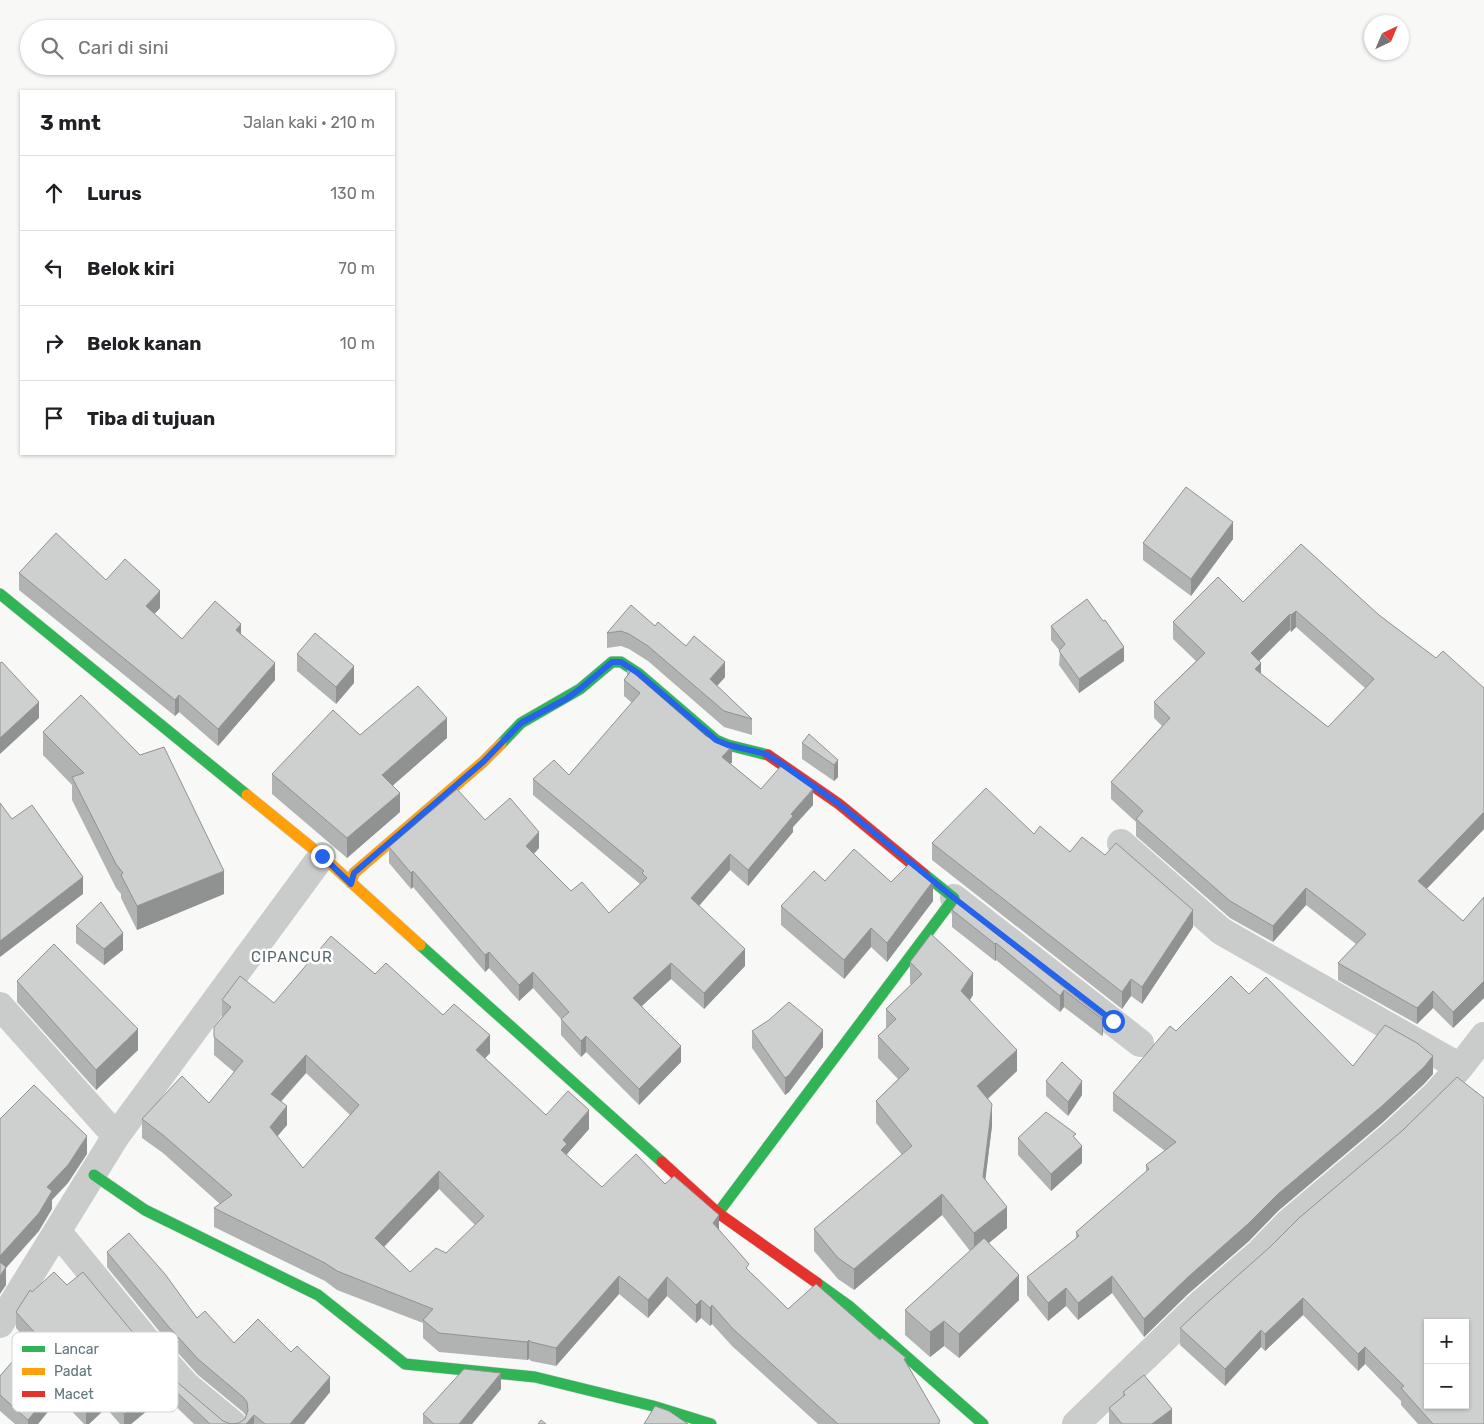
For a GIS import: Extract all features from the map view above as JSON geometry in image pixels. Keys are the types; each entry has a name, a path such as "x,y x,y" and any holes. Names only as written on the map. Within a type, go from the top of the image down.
{"street":[{"path":"0,594 322,856 718,1213 849,1306 983,1424"},
{"path":"351,884 354,873 483,762 521,723 573,694 612,662 621,662 638,673 716,740 728,745 766,754 839,804 954,898 1140,1043"},
{"path":"1121,843 1221,931 1460,1067"},
{"path":"0,1324 94,1175 116,1136 322,856"},
{"path":"718,1213 954,898"},
{"path":"0,1006 116,1136"},
{"path":"1076,1424 1198,1306 1260,1252 1288,1223 1435,1096 1484,1036"},
{"path":"94,1175 146,1210 318,1295 405,1364 534,1377 653,1406 712,1424"},
{"path":"58,1232 140,1332"},
{"path":"178,1376 187,1386 234,1424"}],"building":[{"path":"1186,487 1233,522 1191,579 1143,543"},
{"path":"56,533 106,580 125,559 160,591 146,606 182,639 215,601 241,624 236,630 275,663 218,729 179,695 175,700 19,573"},
{"path":"1301,544 1379,615 1436,658 1443,651 1484,688 1484,812 1418,881 1463,921 1484,897 1484,981 1453,1012 1433,991 1417,1008 1338,963 1366,934 1306,888 1273,926 1230,901 1136,819 1143,811 1111,782 1170,718 1154,702 1205,653 1173,622 1218,577 1243,602","holes":["1296,611 1374,679 1328,727 1255,669 1261,663 1251,653 1290,614"]},
{"path":"1087,599 1124,647 1079,679 1059,651 1065,644 1051,626"},
{"path":"631,605 655,626 658,622 686,646 694,636 725,662 710,679 752,719 724,711 648,646 629,634 621,631 607,633"},
{"path":"315,633 354,666 336,687 297,654"},
{"path":"2,662 39,702 0,738 0,663"},
{"path":"627,668 629,669 706,736 732,746 722,757 761,789 781,766 813,789 791,814 793,816 748,870 730,854 691,898 745,949 704,993 671,963 633,998 681,1046 639,1089 586,1036 581,1041 561,1019 569,1012 533,972 519,985 489,952 485,955 413,871 411,873 389,847 457,789 485,820 510,798 539,832 526,846 571,891 582,882 609,913 647,878 642,873 644,871 533,779 554,760 569,775 640,693 624,680 631,671"},
{"path":"418,686 447,718 382,775 400,793 347,838 272,774 333,710 360,735"},
{"path":"81,695 140,755 164,747 224,871 137,906 121,875 123,873 116,864 72,777 84,773 43,732"},
{"path":"809,734 838,760 834,765 802,743"},
{"path":"986,788 1034,834 1040,826 1070,852 1082,837 1105,855 1116,843 1193,910 1142,987 1131,979 1122,992 932,843"},
{"path":"0,803 12,819 32,805 83,877 0,941"},
{"path":"854,849 891,882 910,863 933,881 887,943 871,928 844,960 781,906 814,871 825,881"},
{"path":"101,902 123,933 104,949 76,926"},
{"path":"957,903 1103,1018 1064,990 1060,996 996,943 952,910"},
{"path":"931,934 973,973 961,991 1017,1050 977,1086 992,1104 983,1177 1007,1207 974,1233 942,1194 854,1269 838,1258 814,1229 912,1146 876,1101 909,1069 878,1036 896,1019 886,1009 922,974 910,962"},
{"path":"331,936 375,974 386,963 443,1015 454,1004 490,1035 476,1050 546,1115 568,1091 589,1110 563,1140 567,1144 561,1150 602,1187 636,1154 665,1184 674,1176 719,1215 713,1223 749,1264 746,1268 788,1309 816,1284 880,1340 882,1338 906,1358 904,1359 940,1421 938,1424 838,1424 732,1328 712,1305 710,1308 701,1300 696,1305 667,1277 648,1300 619,1276 556,1348 529,1340 527,1342 439,1333 423,1320 433,1309 337,1271 325,1263 214,1208 232,1195 142,1119 182,1076 209,1103 243,1061 214,1037 214,1027 231,1007 222,1000 240,976 274,1003","holes":["306,1055 359,1105 303,1168 270,1127 287,1106 271,1094","439,1171 484,1216 446,1253 436,1248 410,1272 375,1238"]},
{"path":"54,944 138,1029 96,1070 17,981"},
{"path":"1231,976 1249,994 1266,977 1353,1066 1385,1025 1417,1043 1433,1056 1424,1067 1382,1106 1278,1194 1144,1319 1112,1276 1078,1303 1066,1288 1048,1303 1027,1277 1079,1236 1076,1232 1149,1169 1146,1165 1176,1142 1113,1093 1170,1026 1176,1031"},
{"path":"789,1002 823,1030 785,1078 752,1031 769,1020"},
{"path":"1062,1062 1082,1081 1068,1102 1046,1081"},
{"path":"1457,1077 1484,1098 1484,1424 1433,1424 1401,1388 1404,1386 1365,1347 1358,1354 1303,1298 1265,1334 1261,1330 1225,1369 1180,1328 1270,1247 1299,1218 1403,1130"},
{"path":"34,1085 87,1136 68,1165 47,1187 52,1191 39,1213 0,1256 0,1119"},
{"path":"1046,1112 1076,1134 1073,1136 1082,1146 1051,1174 1018,1138"},
{"path":"129,1233 165,1274 197,1318 205,1311 234,1343 258,1319 291,1352 297,1346 330,1377 290,1424 265,1424 254,1415 246,1424 231,1424 239,1423 245,1419 248,1410 247,1402 198,1359 178,1337 178,1332 173,1332 168,1326 107,1252"},
{"path":"984,1238 1019,1275 959,1334 944,1321 930,1332 905,1310"},
{"path":"0,1262 6,1267 0,1276"},
{"path":"54,1272 67,1285 83,1272 132,1332 34,1332 16,1312 30,1290 32,1292"},
{"path":"12,1362 12,1406 0,1395 0,1376"},
{"path":"464,1369 501,1373 459,1424 434,1424 423,1414"},
{"path":"1144,1375 1172,1409 1152,1424 1122,1424 1109,1408 1125,1395 1123,1392"},
{"path":"178,1383 223,1421 231,1424 210,1424 178,1393"},
{"path":"655,1406 669,1411 688,1424 644,1424"},
{"path":"19,1412 35,1412 28,1420"},
{"path":"541,1420 546,1424 538,1424"}],"traffic: fast":[{"path":"0,594 247,795"},
{"path":"501,744 521,723 580,689 612,662 621,662 638,673 716,740 768,755"},
{"path":"718,1213 954,898 924,874"},
{"path":"420,945 662,1162"},
{"path":"94,1175 145,1210 318,1295 405,1364 535,1377 653,1406 711,1424"},
{"path":"817,1283 849,1306 983,1424"}],"traffic: slow":[{"path":"351,883 354,873 483,762 501,744"},
{"path":"247,795 322,856 420,945"}],"traffic: jam":[{"path":"768,755 839,804 924,874"},
{"path":"662,1162 718,1213 817,1283"}],"district":[{"name":"CIPANCUR","path":"292,957"}],"route":[{"path":"322,856 351,884 354,873 483,762 521,723 566,699 612,662 621,662 638,673 716,740 728,745 766,754 839,804 954,898 1113,1021"}]}
